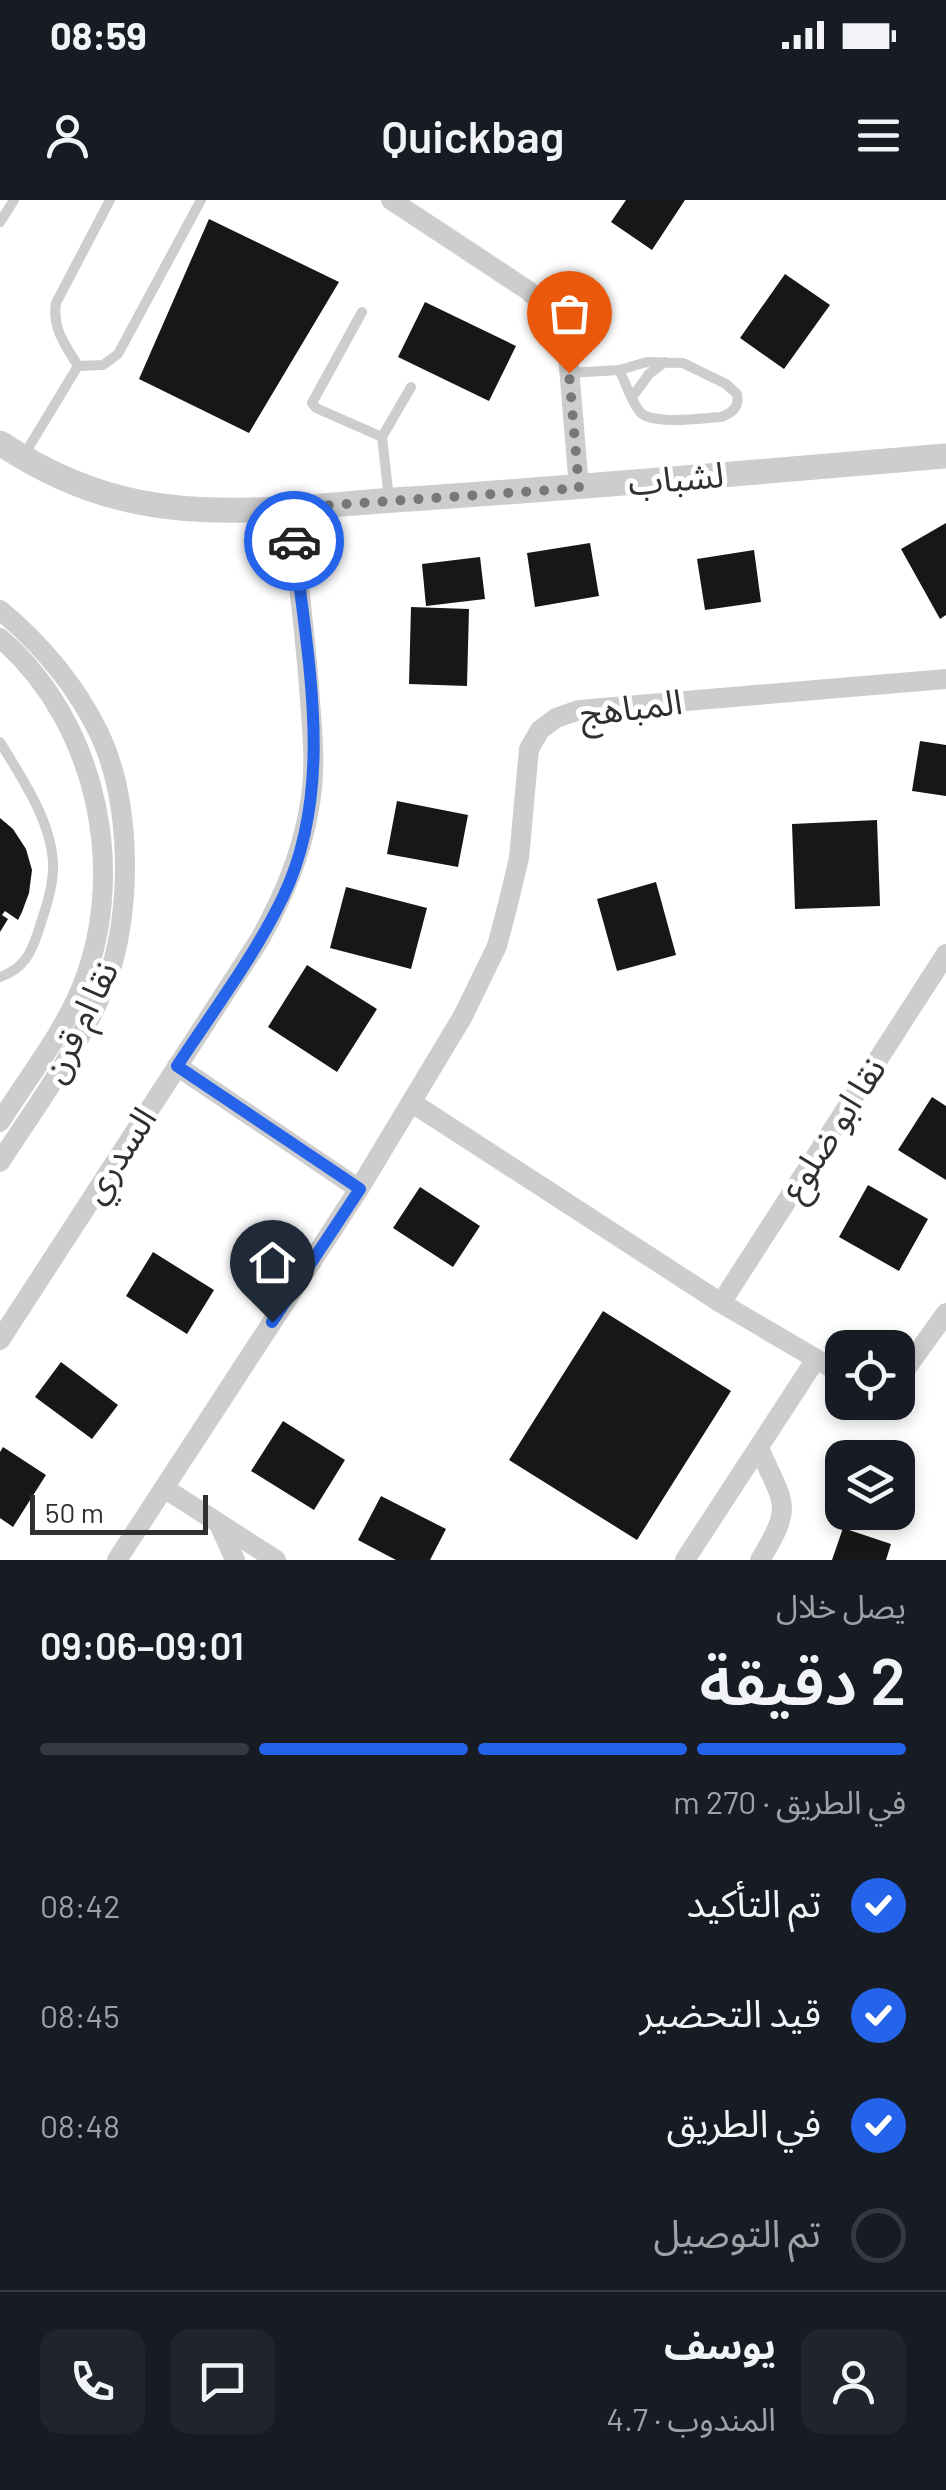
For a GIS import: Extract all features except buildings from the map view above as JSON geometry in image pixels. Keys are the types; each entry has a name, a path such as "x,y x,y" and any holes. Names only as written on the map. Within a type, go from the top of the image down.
{"street":[{"path":"391,200 529,291 554,314 567,343 579,488"},
{"name":"لشباب","path":"0,443 22,458 94,490 137,502 181,508 290,508 946,456"},
{"name":"السدري","path":"0,1340 260,939 284,894 310,808 314,764 290,508"},
{"name":"نقا ام قرن","path":"0,610 55,663 100,734 118,800 126,872 122,921 106,983 88,1023 0,1162"},
{"name":"نقا ام قرن","path":"0,1122 76,1000 98,929 104,865 95,795 70,731 54,702 3,648"},
{"name":"المباهج","path":"117,1560 414,1104 476,992 497,946 520,858 529,749 540,730 556,718 579,710 946,679"},
{"name":"نقا ابو ضلوع","path":"721,1302 946,954"},
{"path":"177,1066 360,1189"},
{"path":"414,1104 721,1302 825,1364"},
{"path":"915,1357 946,1314"},
{"path":"686,1560 816,1359"},
{"path":"758,1448 784,1513 760,1560"},
{"path":"164,1488 276,1560"},
{"path":"218,1522 235,1560"}],"lane":[{"path":"0,222 14,200"},
{"path":"78,366 55,328 56,303 110,200"},
{"path":"78,366 104,364 118,354 201,200"},
{"path":"362,312 312,402 316,408 382,437"},
{"path":"633,396 648,374 666,361"},
{"path":"569,373 619,370 647,362 684,363 726,384 737,394 734,410 722,417 652,418 642,413 619,370"},
{"path":"22,458 78,366"},
{"path":"390,500 382,437 411,387"},
{"path":"0,742 42,818 53,862 48,899 33,948 22,966 0,977"}],"way so far":[{"path":"294,541 290,508 579,488 569,373"}],"route":[{"path":"272,1322 360,1189 177,1066 260,939 284,894 310,808 314,764 294,541"}]}
